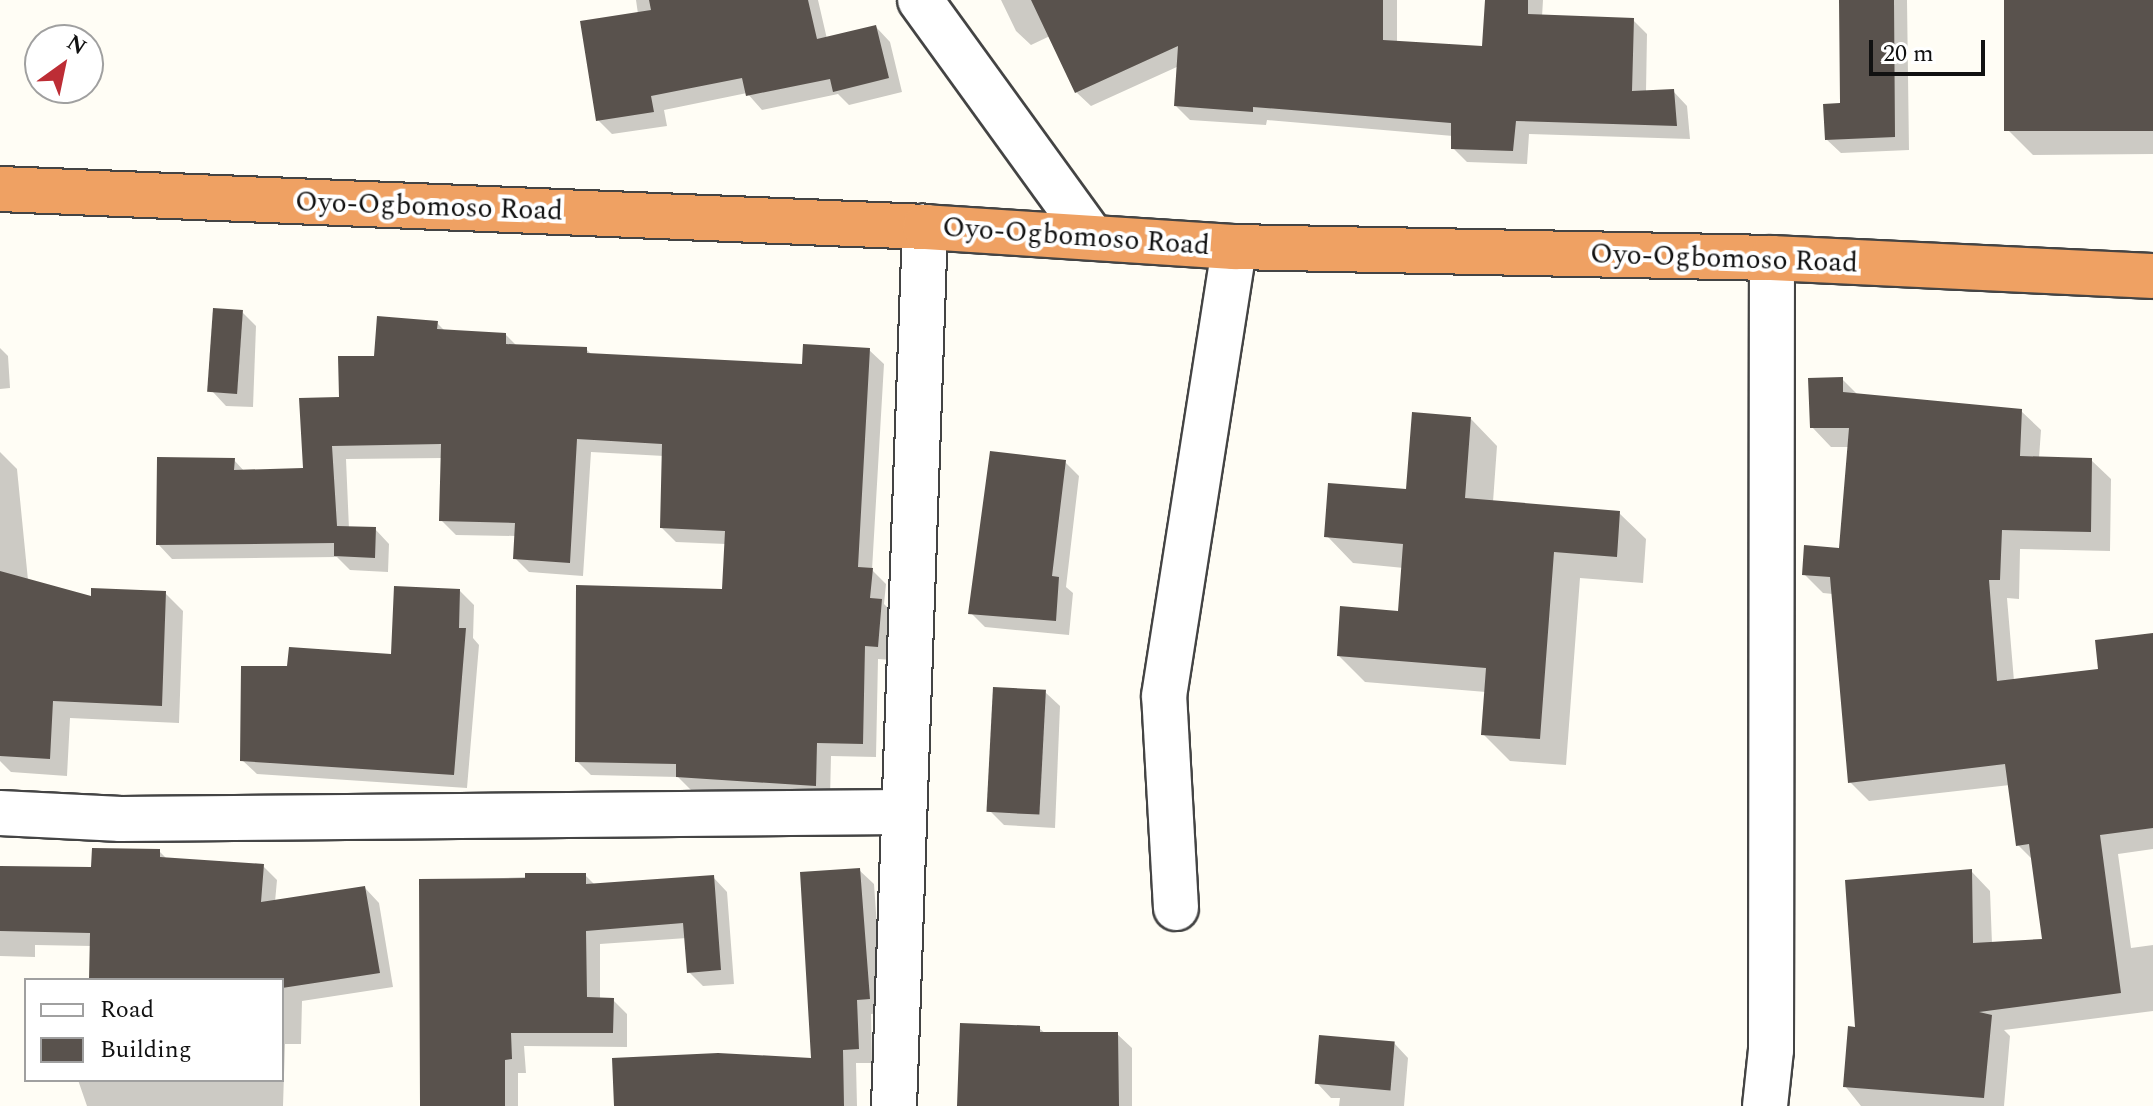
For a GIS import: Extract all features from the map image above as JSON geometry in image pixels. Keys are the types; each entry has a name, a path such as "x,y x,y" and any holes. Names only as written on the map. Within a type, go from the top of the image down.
{"highway":[{"name":"Oyo-Ogbomoso Road","path":"0,189 925,227 1090,235 1234,247 1772,258 2153,276"}],"street":[{"path":"920,0 1090,235"},
{"path":"894,1106 901,812 925,227"},
{"path":"1176,908 1164,696 1234,247"},
{"path":"1765,1106 1771,1050 1772,258"},
{"path":"0,813 121,819 901,812"}],"building":[{"path":"649,0 808,0 817,39 876,25 889,78 833,92 830,79 746,96 742,78 651,96 654,112 596,121 580,21 651,10"},
{"path":"1031,0 1383,0 1383,40 1482,46 1485,0 1528,0 1528,14 1634,18 1632,91 1674,89 1677,126 1516,121 1513,151 1451,149 1451,123 1253,107 1253,112 1174,106 1178,46 1075,93"},
{"path":"1839,0 1894,0 1895,137 1825,140 1823,104 1840,103"},
{"path":"2004,0 2153,0 2153,131 2004,131"},
{"path":"213,308 243,310 237,394 207,392"},
{"path":"377,316 438,321 437,329 506,333 506,344 587,347 587,353 802,364 803,344 870,348 858,567 873,568 870,598 882,599 878,647 865,646 863,744 817,743 816,786 676,777 676,764 575,762 576,585 722,589 725,531 660,528 662,444 577,439 570,563 513,559 515,523 439,521 441,444 332,446 337,526 376,527 375,558 334,556 334,543 156,545 157,457 235,458 234,470 303,468 299,398 339,397 338,356 374,356"},
{"path":"1843,377 1843,392 2022,409 2020,456 2092,458 2091,532 2002,530 2000,580 1989,580 1997,681 2098,669 2095,640 2153,633 2153,828 2100,835 2121,993 1979,1012 1992,1015 1984,1098 1843,1087 1848,1026 1855,1027 1845,880 1972,869 1973,943 2042,939 2029,844 2016,846 2005,764 1848,783 1830,577 1802,575 1804,545 1839,548 1849,428 1810,428 1808,378"},
{"path":"1412,412 1471,417 1465,498 1620,511 1617,557 1554,552 1540,739 1481,735 1486,668 1337,656 1340,606 1398,611 1403,544 1324,537 1328,483 1406,489"},
{"path":"990,451 1066,460 1052,576 1059,577 1056,621 968,614"},
{"path":"0,571 91,596 91,588 166,591 162,706 53,701 50,759 0,756"},
{"path":"394,586 460,589 459,628 466,628 454,775 240,761 241,666 287,666 289,647 391,654"},
{"path":"993,687 1046,690 1039,815 986,812"},
{"path":"92,848 160,849 160,857 264,864 261,902 365,886 380,973 284,988 284,978 89,978 90,933 0,931 0,866 91,867"},
{"path":"860,868 870,999 857,1000 859,1049 843,1050 844,1106 614,1106 612,1058 718,1053 811,1058 800,872"},
{"path":"525,873 586,873 586,884 714,875 721,970 687,973 683,923 586,931 587,997 614,998 613,1033 511,1033 512,1059 505,1060 505,1106 420,1106 419,879 525,878"},
{"path":"960,1023 1040,1026 1040,1032 1118,1032 1119,1106 957,1106"},
{"path":"1319,1035 1395,1042 1390,1090 1315,1084"}]}
